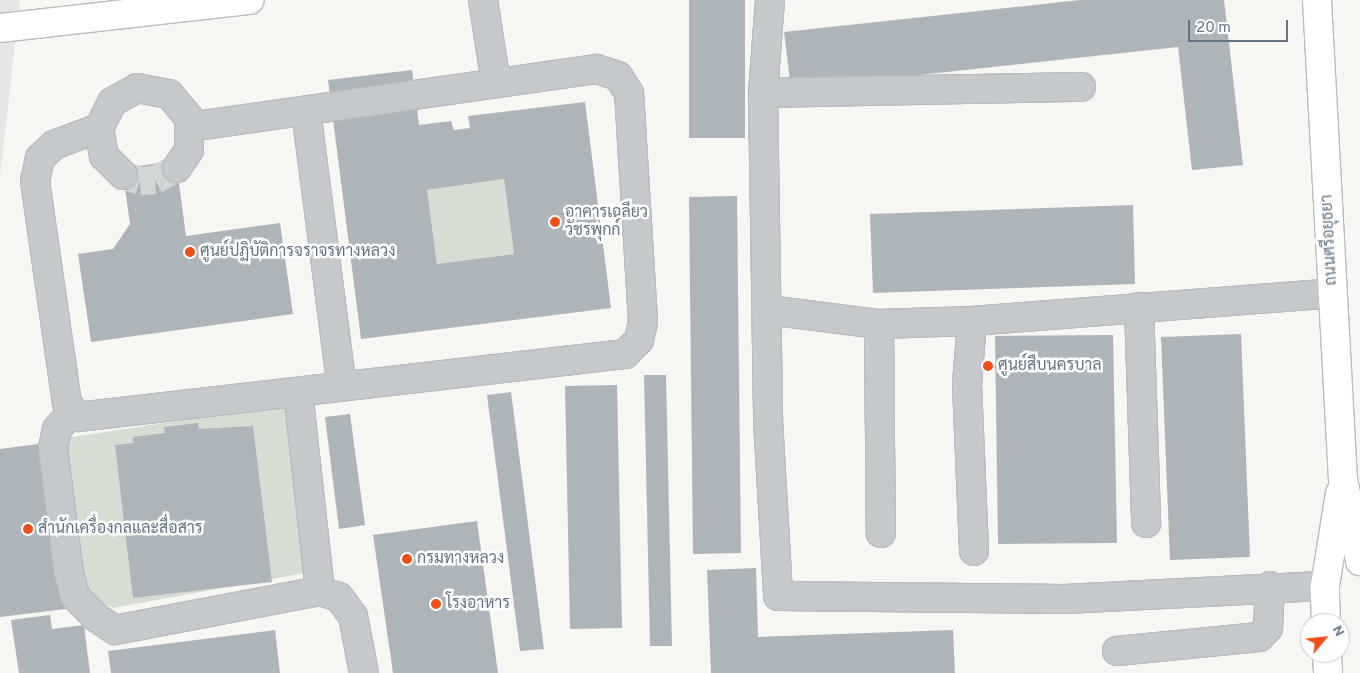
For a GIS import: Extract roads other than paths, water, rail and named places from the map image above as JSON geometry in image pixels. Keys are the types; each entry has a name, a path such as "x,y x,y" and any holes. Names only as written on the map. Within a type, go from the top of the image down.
{"main road":[{"path":"0,28 249,0"},
{"name":"ถนนศรีอยุธยา","path":"1317,0 1343,479 1360,561"},
{"name":"ถนนศรีอยุธยา","path":"1326,613 1325,586 1343,479"}],"lane":[{"path":"484,0 496,83"},
{"path":"770,0 764,93 768,420 778,596 1055,599 1270,586 1325,586"},
{"path":"99,128 54,145 40,158 34,181 72,412 78,417 625,354 639,340 643,320 629,93 618,76 596,69 190,127"},
{"path":"764,93 1081,87"},
{"path":"124,175 104,156 99,128 112,102 137,88 168,94 181,104 190,127 189,150 176,168"},
{"path":"306,111 342,387"},
{"path":"768,310 879,324 972,321 1333,293"},
{"path":"1139,307 1146,523"},
{"path":"972,321 967,384 974,552"},
{"path":"879,324 881,533"},
{"path":"298,392 320,591"},
{"path":"72,412 57,429 53,448 71,580 75,596 94,616 116,630 320,591 338,597 353,616 364,673"},
{"path":"1117,651 1258,637 1268,628 1270,586"}],"tunnel":[{"path":"123,175 140,181 155,180 177,168"}],"place":[{"name":"อาคารเฉลียว วัชรพุกก์","path":"555,222"},
{"name":"ศูนย์ปฏิบัติการจราจรทางหลวง","path":"190,252"},
{"name":"ศูนย์สืบนครบาล","path":"988,366"},
{"name":"สำนักเครื่องกลและสื่อสาร","path":"28,529"},
{"name":"กรมทางหลวง","path":"407,559"},
{"name":"โรงอาหาร","path":"436,604"}]}
